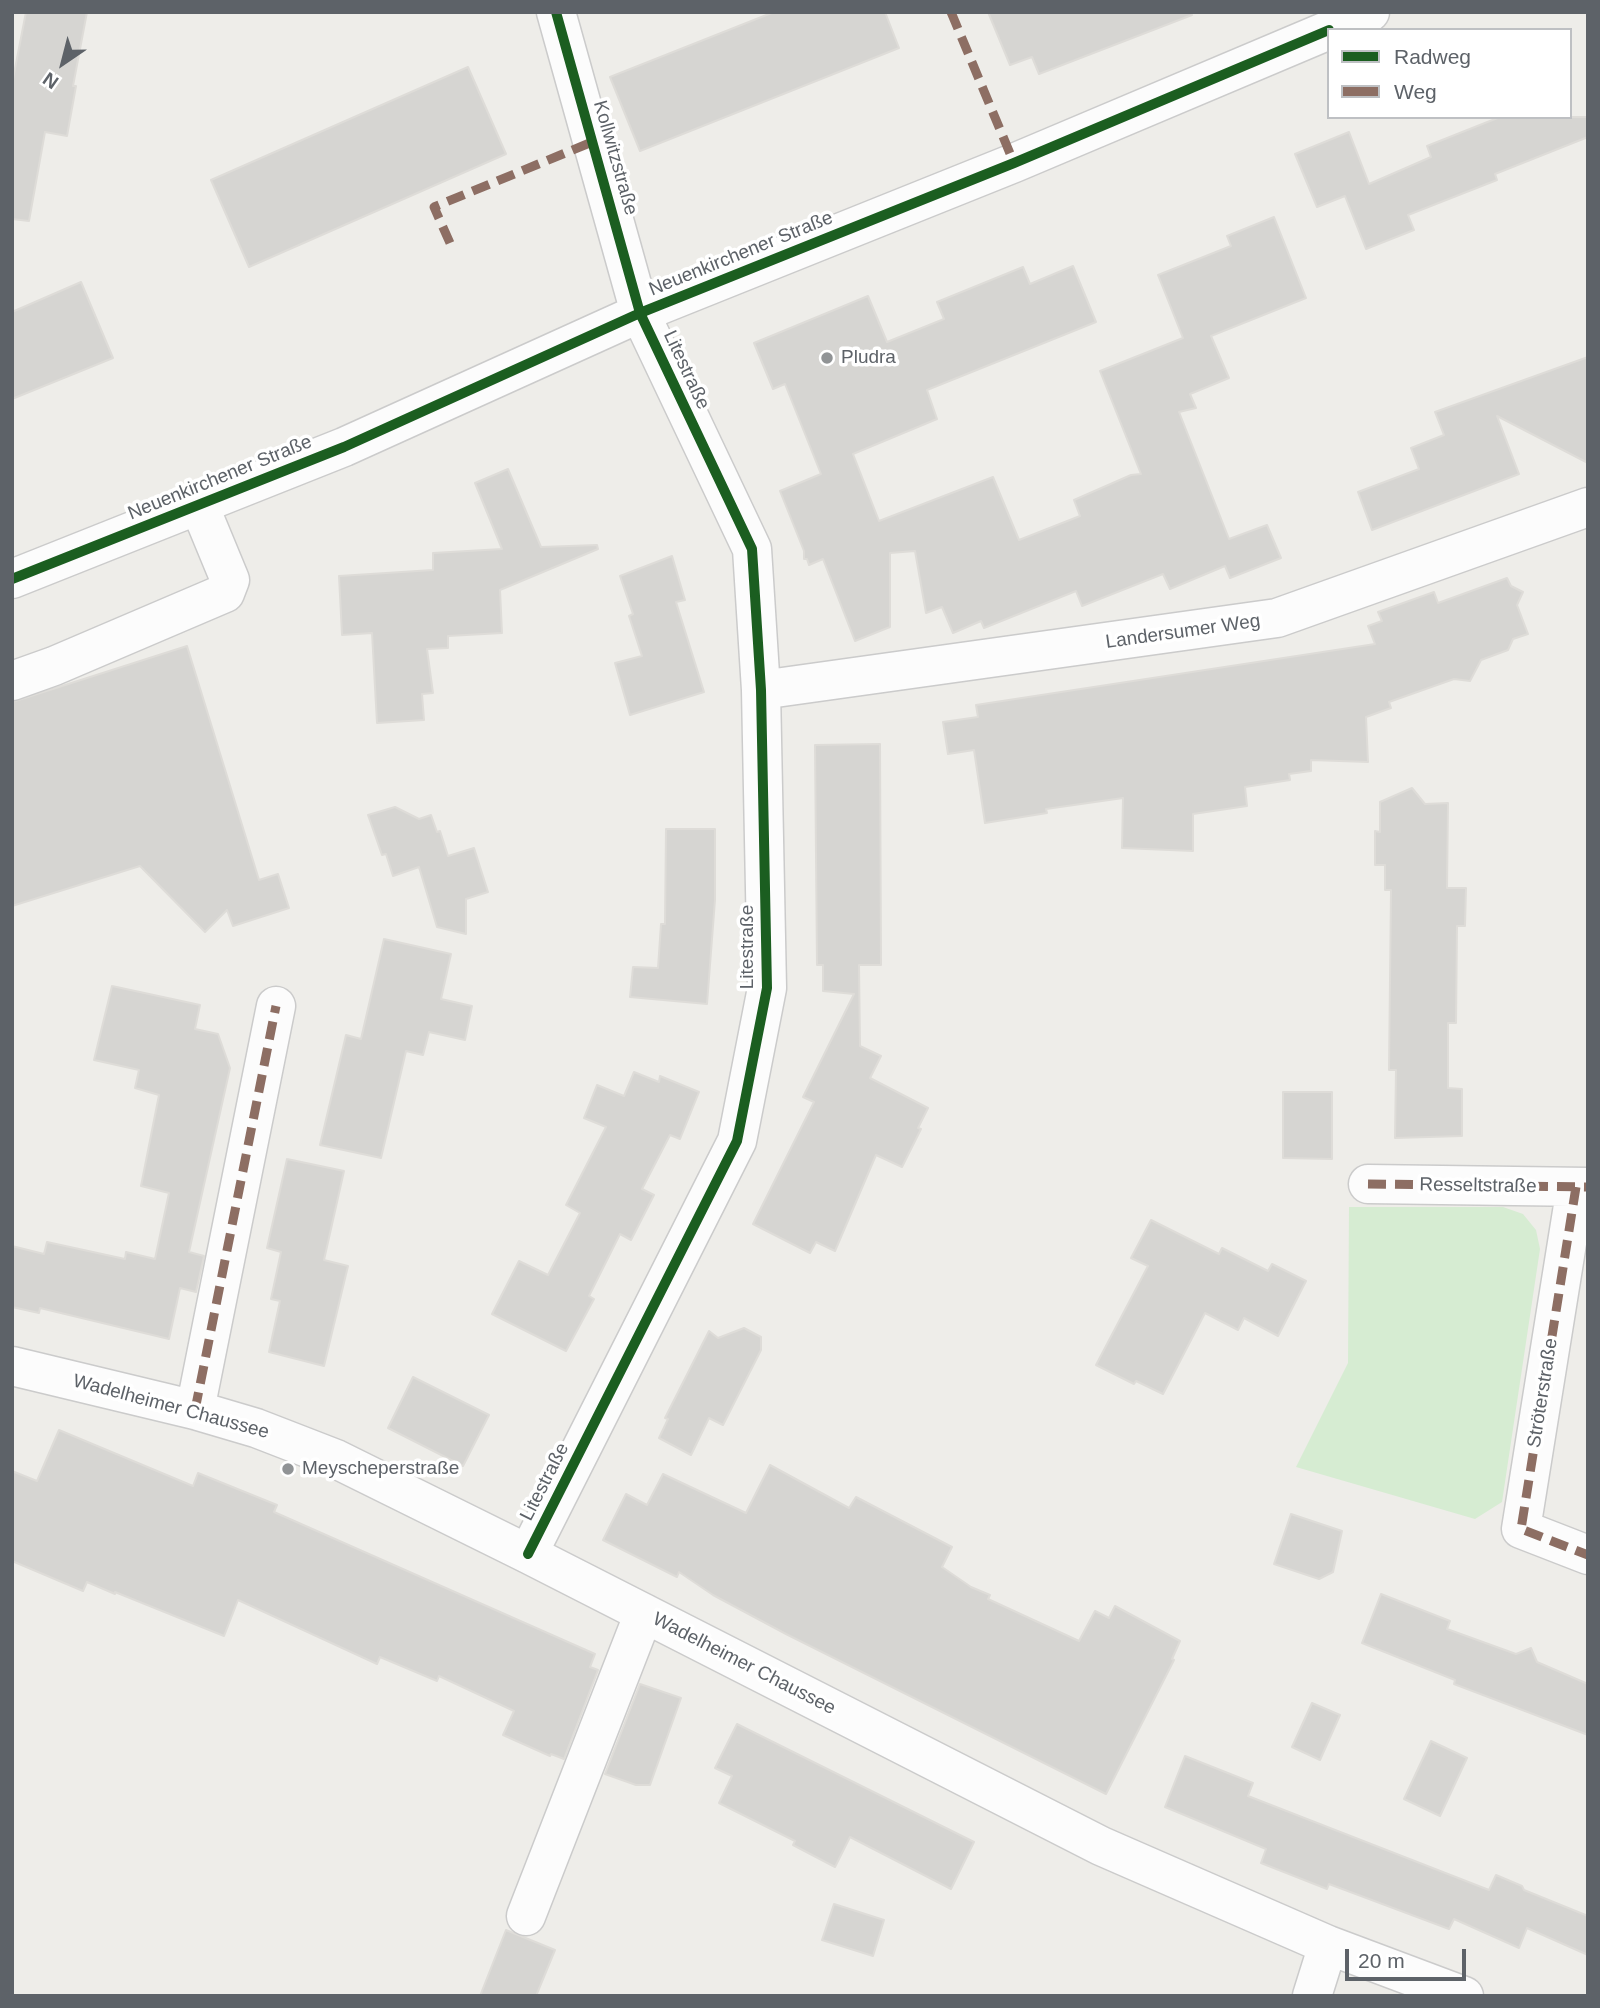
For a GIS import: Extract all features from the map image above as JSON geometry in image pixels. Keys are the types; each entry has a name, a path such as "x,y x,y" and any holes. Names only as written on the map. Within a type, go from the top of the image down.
{"street":[{"name":"Kollwitzstraße","path":"556,12 640,313"},
{"name":"Neuenkirchener Straße","path":"1334,28 1370,12"},
{"name":"Neuenkirchener Straße","path":"12,579 344,447 640,313 1014,163 1327,31"},
{"name":"Litestraße","path":"528,1554 737,1141 767,988 761,690 752,549 640,313"},
{"path":"12,681 225,593 230,580 200,505"},
{"name":"Landersumer Weg","path":"761,690 1278,618 1588,507"},
{"path":"195,1410 276,1006"},
{"name":"Resseltstraße","path":"1368,1184 1582,1187"},
{"name":"Ströterstraße","path":"1582,1187 1521,1529 1588,1555"},
{"name":"Wadelheimer Chaussee","path":"12,1366 195,1410 256,1428 336,1459 1101,1846 1328,1945 1464,1996"},
{"path":"526,1916 644,1613"},
{"path":"1311,1996 1328,1945"}],"green space":[{"path":"1349,1207 1503,1207 1523,1214 1536,1230 1540,1249 1502,1502 1475,1519 1296,1467 1348,1363"}],"building":[{"path":"26,12 87,12 67,136 45,132 29,221 12,219 12,84"},
{"path":"774,12 885,12 899,48 640,151 610,77"},
{"path":"988,12 1191,12 1192,15 1039,74 1032,57 1010,65"},
{"path":"468,67 506,154 249,267 211,180"},
{"path":"1588,117 1588,137 1495,174 1497,180 1408,215 1414,230 1366,249 1345,196 1317,207 1295,154 1349,132 1369,184 1431,157 1427,146 1495,119"},
{"path":"1274,217 1306,298 1211,336 1229,378 1190,394 1196,408 1179,412 1229,539 1267,525 1281,558 1230,578 1225,566 1170,589 1163,574 1082,606 1076,591 984,628 981,621 953,633 942,607 926,613 915,551 890,553 890,627 855,641 823,559 809,565 807,559 804,559 804,551 780,491 821,474 785,384 773,389 754,343 868,296 887,342 944,319 937,302 1023,267 1030,284 1073,266 1096,322 927,390 937,419 853,454 879,521 993,477 1019,540 1080,516 1074,500 1131,475 1141,474 1100,371 1183,338 1158,275 1231,246 1227,236"},
{"path":"81,282 113,358 12,399 12,312"},
{"path":"1588,357 1588,463 1497,416 1519,474 1372,530 1358,492 1419,469 1411,448 1444,435 1435,412"},
{"path":"508,469 541,547 597,545 598,549 500,590 502,633 448,636 448,648 427,649 433,693 422,694 424,720 377,723 372,633 342,635 339,576 433,570 433,553 502,549 475,483"},
{"path":"672,556 685,600 676,602 704,692 630,715 615,663 642,656 629,616 633,614 620,576"},
{"path":"1507,578 1511,586 1523,592 1517,605 1528,634 1513,639 1508,650 1481,660 1470,681 1454,679 1389,702 1391,708 1366,717 1368,762 1311,760 1311,771 1289,774 1290,780 1245,787 1247,806 1193,814 1193,851 1122,848 1123,798 1046,809 1047,813 985,823 974,750 948,754 943,722 978,717 976,705 1375,644 1368,626 1382,621 1378,612 1434,592 1438,603"},
{"path":"187,646 259,880 278,874 289,908 233,926 227,910 205,932 140,866 12,906 12,702"},
{"path":"880,744 881,965 859,965 860,1046 881,1056 870,1078 928,1108 902,1167 876,1155 835,1251 816,1242 810,1253 753,1224 814,1102 803,1097 854,994 823,991 823,965 817,965 815,745"},
{"path":"1412,788 1425,804 1448,803 1447,888 1466,888 1465,926 1457,926 1456,1023 1448,1023 1448,1088 1462,1089 1462,1136 1395,1138 1396,1070 1389,1070 1391,890 1385,890 1385,865 1375,865 1375,831 1380,832 1380,802"},
{"path":"395,807 419,819 431,815 437,832 440,831 448,856 474,848 488,892 466,899 466,934 437,927 419,867 393,876 386,854 382,855 368,815"},
{"path":"666,829 715,829 715,900 707,1004 630,997 633,967 658,968 661,924 665,924"},
{"path":"384,939 451,954 441,999 472,1006 465,1040 429,1032 423,1055 406,1051 381,1158 320,1145 346,1035 361,1039"},
{"path":"112,986 200,1005 195,1029 218,1034 230,1068 189,1252 204,1256 196,1292 180,1288 169,1339 40,1308 39,1313 12,1307 12,1246 44,1254 47,1242 125,1259 126,1252 155,1259 169,1193 141,1186 159,1095 135,1088 139,1070 94,1060"},
{"path":"634,1072 659,1082 660,1076 699,1092 680,1139 670,1135 642,1189 654,1195 631,1240 620,1234 589,1296 594,1299 566,1351 492,1314 519,1261 548,1275 580,1213 566,1205 606,1127 584,1118 597,1085 624,1096"},
{"path":"1283,1092 1332,1092 1332,1159 1283,1158"},
{"path":"287,1159 344,1171 324,1260 348,1266 324,1366 269,1352 280,1301 271,1299 281,1252 267,1248"},
{"path":"1151,1220 1219,1254 1222,1248 1268,1271 1272,1264 1306,1281 1278,1336 1244,1318 1238,1330 1205,1313 1163,1394 1136,1381 1134,1384 1096,1365 1148,1266 1131,1258"},
{"path":"744,1328 761,1337 761,1350 723,1425 709,1418 691,1455 659,1438 668,1419 665,1418 709,1331 718,1338"},
{"path":"413,1377 489,1415 463,1466 388,1428"},
{"path":"59,1430 193,1486 198,1473 277,1505 274,1512 595,1654 590,1667 598,1670 564,1759 551,1754 550,1756 503,1735 514,1711 439,1676 437,1681 380,1657 377,1664 238,1600 224,1636 87,1582 83,1591 12,1561 12,1471 37,1481"},
{"path":"770,1465 849,1508 856,1497 952,1547 942,1567 971,1587 990,1595 988,1599 1079,1641 1095,1611 1109,1618 1115,1606 1180,1641 1172,1659 1174,1660 1106,1794 786,1634 713,1595 679,1572 677,1577 603,1540 626,1494 647,1505 663,1474 746,1513"},
{"path":"1291,1514 1342,1531 1333,1572 1319,1579 1274,1564"},
{"path":"1381,1594 1450,1621 1447,1629 1516,1654 1531,1648 1537,1662 1588,1684 1588,1735 1454,1684 1455,1680 1362,1643"},
{"path":"640,1684 681,1698 650,1785 636,1785 605,1774"},
{"path":"1312,1703 1340,1715 1320,1760 1292,1747"},
{"path":"737,1724 974,1842 951,1889 850,1837 835,1867 793,1845 795,1841 719,1803 732,1776 715,1768"},
{"path":"1431,1741 1467,1758 1440,1816 1404,1799"},
{"path":"1185,1756 1253,1783 1248,1796 1489,1890 1496,1875 1522,1886 1524,1890 1588,1916 1588,1955 1527,1928 1519,1948 1454,1919 1449,1929 1329,1884 1327,1889 1261,1863 1266,1849 1165,1807"},
{"path":"834,1904 884,1920 873,1956 822,1940"},
{"path":"506,1930 555,1950 536,1996 480,1996"}],"marked path":[{"path":"951,12 1014,163"},
{"path":"450,243 434,207 592,142"},
{"path":"195,1410 276,1006"},
{"path":"1368,1184 1588,1187"},
{"path":"1576,1187 1521,1529 1588,1555"}],"cycle path":[{"path":"528,1554 737,1141 767,988 761,690 752,549 640,313 556,12"},
{"path":"12,579 344,447 640,313 1014,163 1327,31"}],"place":[{"name":"Pludra","path":"827,358"},
{"name":"Meyscheperstraße","path":"288,1469"}]}
